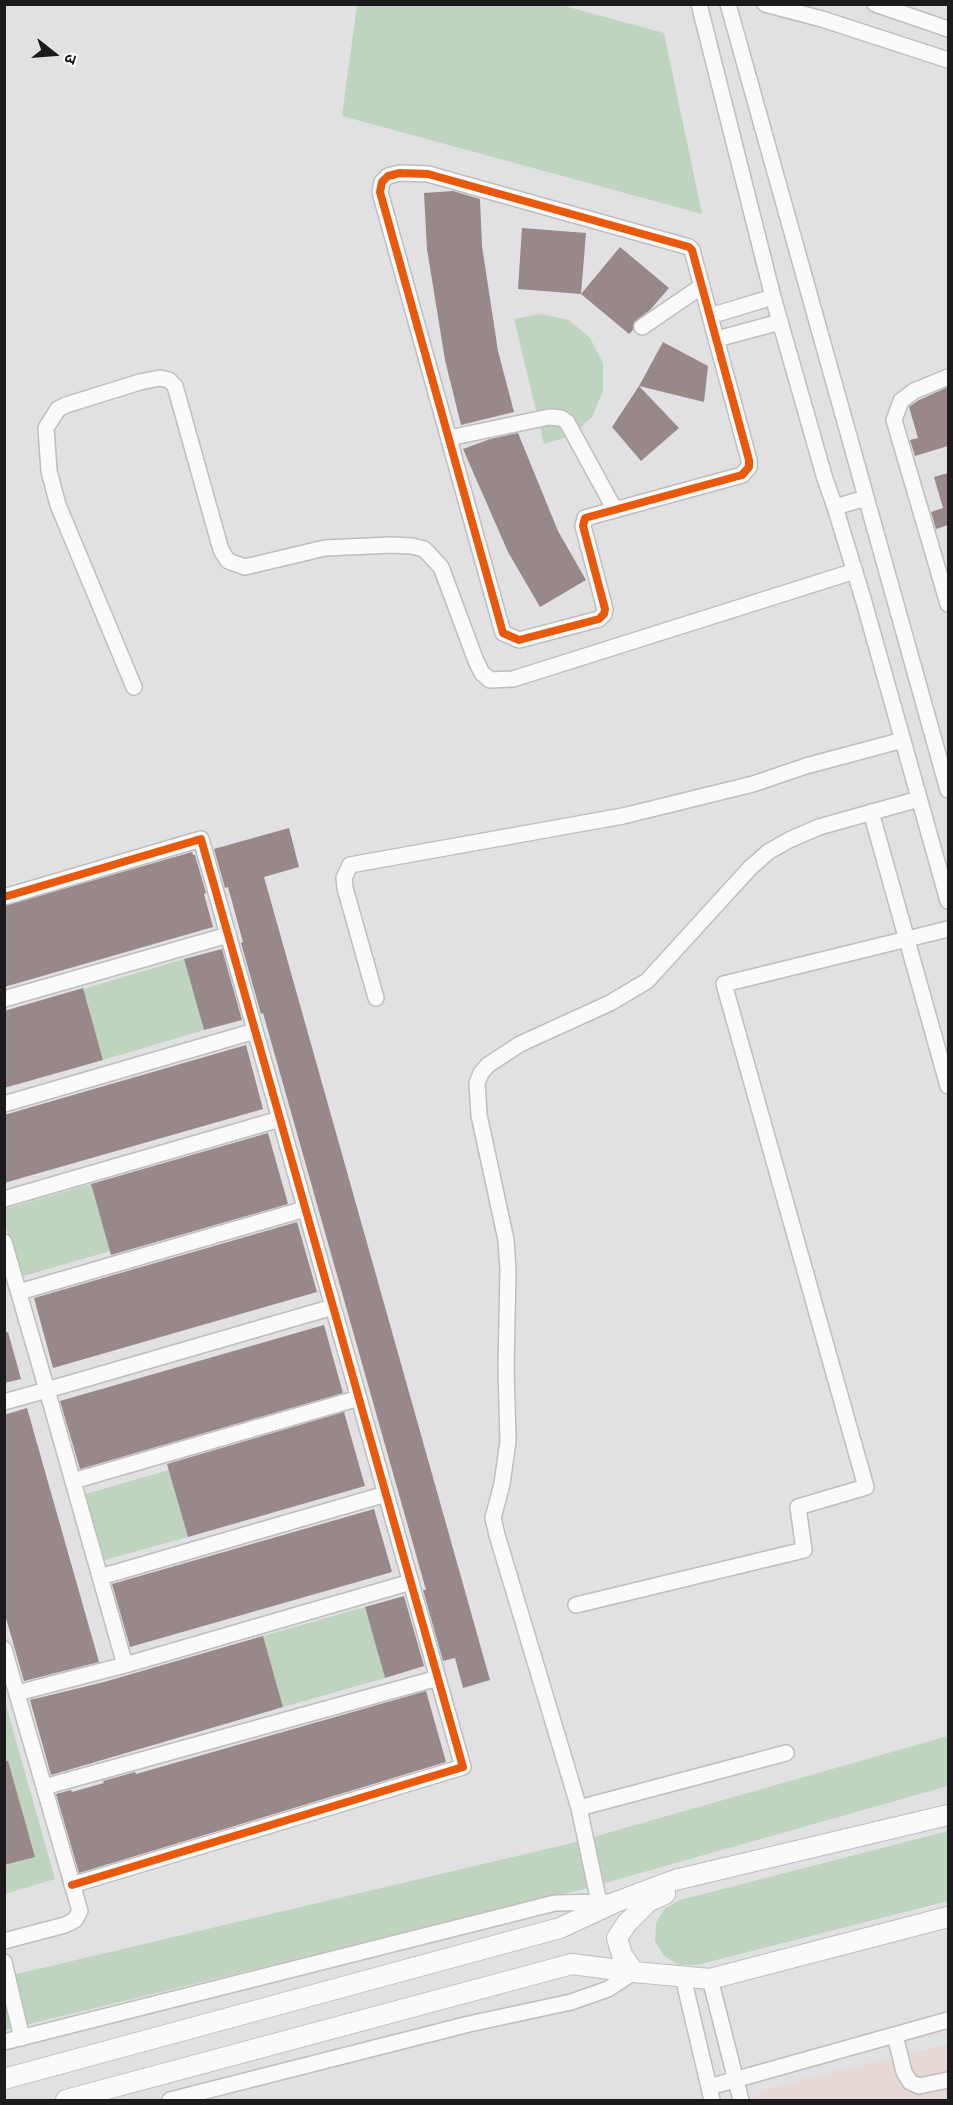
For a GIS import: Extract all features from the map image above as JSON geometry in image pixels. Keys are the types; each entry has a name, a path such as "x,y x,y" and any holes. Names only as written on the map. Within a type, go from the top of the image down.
{"main road":[{"path":"4,2079 560,1928 608,1902 675,1880 948,1815"},
{"path":"634,1972 622,1955 617,1938 627,1923 649,1901 690,1883 703,1874"},
{"path":"66,2100 572,1964 710,1979 948,1917"}],"street":[{"path":"699,4 773,297 825,479 855,571 948,901"},
{"path":"728,4 866,498 943,749 948,790"},
{"path":"765,4 822,19 948,60"},
{"path":"875,4 948,29"},
{"path":"400,173 428,174 689,248 693,253 702,286 749,460 748,470 742,475 585,518 583,526 605,609 602,616 519,640 509,637 503,633 380,192 382,182 388,176 400,173"},
{"path":"642,327 702,286"},
{"path":"710,316 773,297"},
{"path":"717,339 780,322"},
{"path":"948,376 914,392 901,401 894,420 948,604"},
{"path":"134,687 58,505 49,471 46,428 58,410 66,405 160,378 169,380 175,386 221,550 228,561 245,567 325,548 391,545 424,549 441,567 476,662 482,673 490,680 513,679 855,571"},
{"path":"449,438 549,417 561,418 567,422 615,510"},
{"path":"835,507 866,498"},
{"path":"376,998 345,888 344,878 350,865 623,816 753,784 806,766 903,740"},
{"path":"4,2042 555,1903 608,1902 493,1518 502,1484 508,1441 506,1359 508,1270 506,1240 479,1115 477,1083 481,1072 488,1065 520,1044 610,1003 647,981 750,868 768,852 819,827 919,799"},
{"path":"871,812 948,1086"},
{"path":"4,897 201,839 463,1767 72,1885"},
{"path":"576,1605 804,1550 798,1507 866,1487 724,984 948,929"},
{"path":"4,999 228,935"},
{"path":"4,1104 255,1031"},
{"path":"4,1199 280,1119"},
{"path":"19,1292 305,1209"},
{"path":"4,1242 125,1665"},
{"path":"4,1402 333,1307"},
{"path":"72,1481 359,1398"},
{"path":"100,1577 386,1494"},
{"path":"17,1693 125,1665 411,1582"},
{"path":"4,1649 80,1911 75,1920 64,1925 4,1941"},
{"path":"44,1787 438,1678"},
{"path":"579,1808 786,1753"},
{"path":"4,1962 22,2038"},
{"path":"170,2100 469,2024 571,2002 608,1989 634,1972"},
{"path":"683,1977 710,2094 736,2079 948,2020"},
{"path":"710,1979 741,2100"},
{"path":"895,2035 904,2072 910,2082 919,2086 948,2080"}],"shaded area":[{"path":"948,2044 948,2100 762,2100 759,2092 799,2080"}],"green space":[{"path":"357,5 561,5 664,33 702,214 342,116"},
{"path":"541,314 569,320 590,338 603,363 603,391 592,417 571,436 544,444 514,319"},
{"path":"184,959 204,1030 103,1060 83,989"},
{"path":"91,1184 110,1251 20,1277 5,1223 4,1209"},
{"path":"169,1470 188,1537 101,1561 82,1495"},
{"path":"365,1607 385,1678 283,1707 263,1636"},
{"path":"4,1698 55,1879 5,1894 4,1894"},
{"path":"948,1736 948,1786 584,1889 5,2030 4,1977 572,1843"},
{"path":"948,1831 948,1901 697,1965 679,1965 664,1956 655,1941 656,1923 665,1908 680,1900"}],"building":[{"path":"453,191 480,199 482,246 498,351 514,412 461,425 445,360 427,249 424,193"},
{"path":"522,228 586,233 581,294 518,289"},
{"path":"620,247 669,288 650,310 634,322 633,330 629,334 581,294"},
{"path":"663,342 708,366 704,402 639,386"},
{"path":"639,386 679,428 641,461 612,427"},
{"path":"948,387 948,446 915,456 910,440 918,438 909,407"},
{"path":"518,433 558,531 586,580 540,607 508,552 463,449 490,439"},
{"path":"948,473 948,525 936,529 931,512 943,508 934,477"},
{"path":"289,828 299,867 264,877 490,1680 463,1688 455,1658 443,1661 423,1590 426,1590 263,1013 261,1014 241,943 243,942 228,887 225,888 214,849"},
{"path":"192,852 195,855 206,893 204,894 213,927 4,987 4,906"},
{"path":"222,949 242,1020 204,1030 184,959"},
{"path":"83,988 103,1060 4,1088 4,1011"},
{"path":"246,1045 263,1109 4,1183 4,1115"},
{"path":"268,1133 288,1204 111,1255 91,1184"},
{"path":"297,1222 317,1292 53,1368 34,1298"},
{"path":"324,1325 343,1393 80,1469 60,1401"},
{"path":"8,1332 21,1379 4,1383 4,1333"},
{"path":"27,1408 99,1662 24,1681 4,1611 4,1415"},
{"path":"344,1412 365,1486 188,1537 167,1464"},
{"path":"374,1509 392,1572 130,1647 112,1584"},
{"path":"404,1596 424,1666 385,1678 365,1607"},
{"path":"263,1636 283,1707 51,1775 30,1700 104,1682"},
{"path":"426,1691 446,1762 79,1873 56,1794 71,1790 72,1792 104,1783 103,1781 135,1772 136,1774"},
{"path":"4,1761 8,1761 35,1857 4,1865"}],"cycle path":[{"path":"400,173 428,174 689,247 692,250 749,467 742,475 585,518 583,526 605,609 599,619 519,640 503,633 380,192 382,182 388,176 400,173"},
{"path":"4,897 201,839 463,1767 72,1885"}]}
